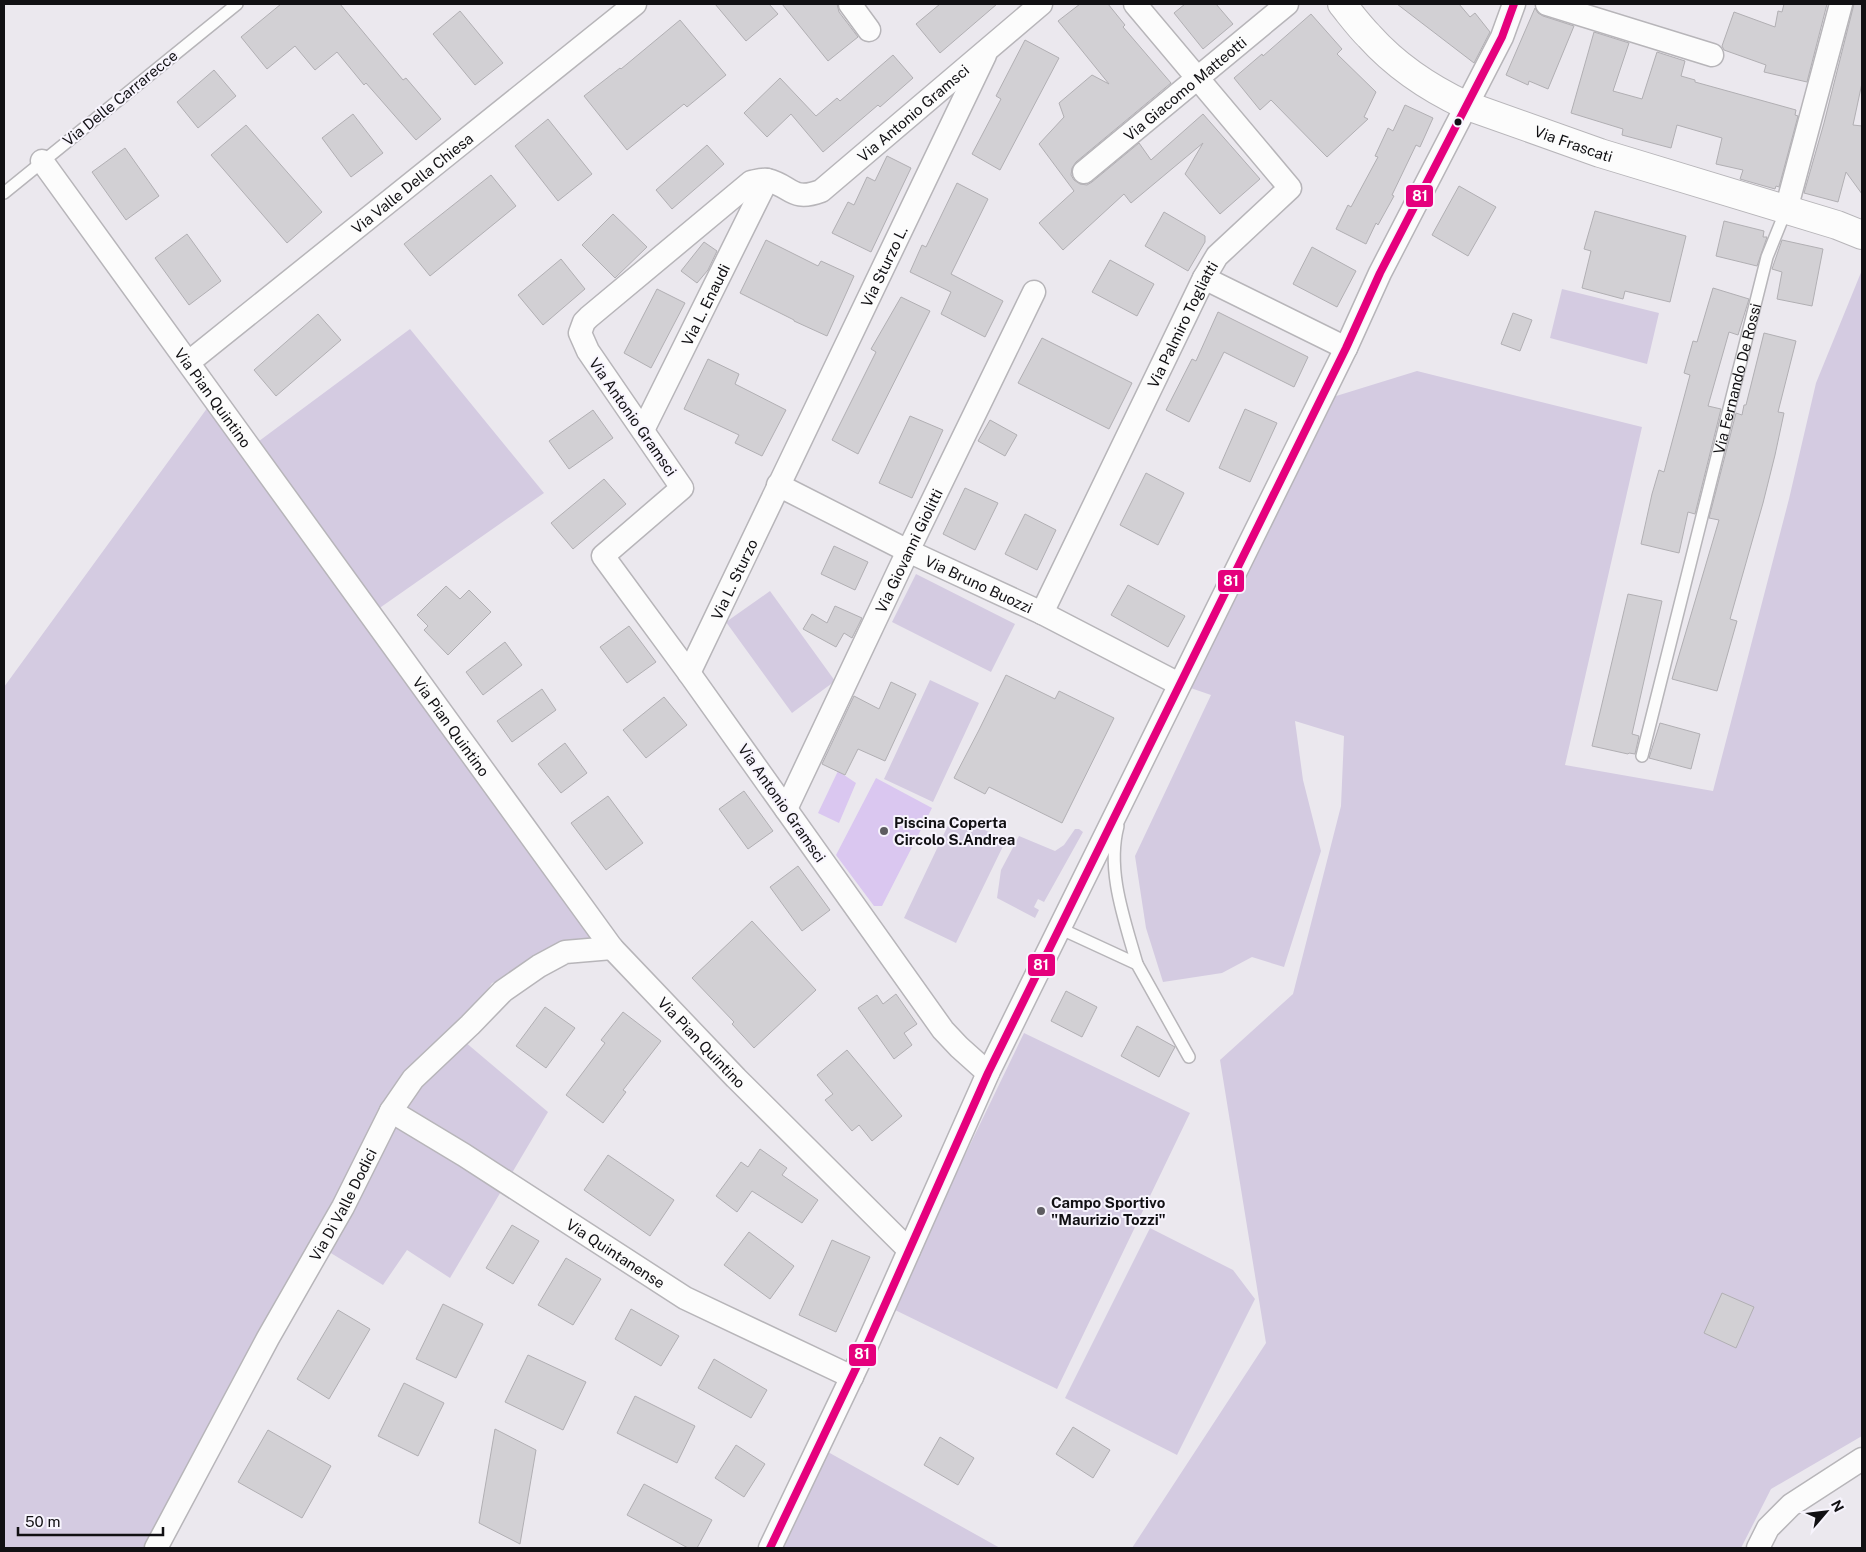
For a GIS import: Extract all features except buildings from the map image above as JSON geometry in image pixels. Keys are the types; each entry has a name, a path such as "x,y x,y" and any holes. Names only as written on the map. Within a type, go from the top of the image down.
{"street":[{"name":"Via Valle Della Chiesa","path":"189,362 635,4"},
{"path":"850,4 869,30"},
{"name":"Via Antonio Gramsci","path":"988,1073 943,1030 604,556 682,488 588,351 580,336 580,329 589,317 751,182 767,180 798,194 809,195 821,191 1041,4"},
{"path":"1135,4 1198,77"},
{"name":"Via Giacomo Matteotti","path":"1084,172 1287,4"},
{"name":"Via Frascati","path":"1342,4 1370,38 1401,64 1444,95 1466,105 1600,153 1786,210 1857,229"},
{"path":"770,1548 852,1377 988,1073 1127,788 1346,348 1380,273 1502,37 1514,4"},
{"path":"1547,4 1712,55"},
{"name":"Via Fernando De Rossi","path":"1786,210 1840,4"},
{"name":"Via Sturzo L.","path":"778,485 989,47"},
{"name":"Via Palmiro Togliatti","path":"1042,613 1204,278 1217,256 1290,188 1198,77"},
{"name":"Via Pian Quintino","path":"42,161 612,948 736,1078 909,1250"},
{"name":"Via L. Enaudi","path":"643,430 767,180"},
{"path":"1204,278 1346,348"},
{"name":"Via Giovanni Giolitti","path":"786,809 908,551 1034,292"},
{"name":"Via Bruno Buozzi","path":"778,485 908,551 1042,613 1179,684"},
{"name":"Via L. Sturzo","path":"689,673 778,485"},
{"name":"Via Di Valle Dodici","path":"156,1548 268,1338 343,1207 391,1111 413,1079 470,1025 503,990 539,966 565,952 612,948"},
{"name":"Via Quintanense","path":"391,1111 464,1155 685,1298 852,1377"},
{"path":"1758,1548 1768,1528 1791,1505 1862,1460"}],"lane":[{"name":"Via Delle Carrarecce","path":"4,192 237,4"},
{"name":"Via Fernando De Rossi","path":"1642,756 1767,258 1786,210"},
{"path":"1127,788 1115,835 1115,884 1137,964 1189,1057"},
{"path":"1059,928 1137,964"}],"shaded area":[{"path":"1862,270 1862,1436 1771,1489 1741,1548 1132,1548 1266,1343 1220,1060 1293,994 1341,806 1344,736 1295,721 1303,780 1321,851 1284,967 1252,957 1222,973 1163,982 1146,928 1135,856 1211,695 1179,684 1320,401 1417,371 1642,427 1565,765 1713,791 1789,499 1816,383"},
{"path":"1562,289 1659,313 1647,364 1550,338"},
{"path":"410,329 544,493 371,614 612,948 539,966 492,983 458,1036 548,1112 450,1278 407,1250 383,1285 321,1247 156,1548 4,1548 4,687 216,396 251,447"},
{"path":"916,574 1015,624 991,672 892,622"},
{"path":"770,591 835,681 792,713 726,622"},
{"path":"930,680 979,703 933,802 884,779"},
{"path":"838,771 856,783 839,823 818,813"},
{"name":"Piscina Coperta Circolo S.Andrea","path":"876,778 932,808 882,906 874,906 836,855"},
{"path":"953,815 1006,840 956,943 904,918"},
{"path":"1075,829 1083,832 1044,902 1038,899 1034,907 1039,910 1035,918 997,898 1001,870 1019,836 1055,851 1064,845"},
{"name":"Campo Sportivo \"Maurizio Tozzi\"","path":"1024,1033 1190,1113 1057,1389 891,1308"},
{"path":"1150,1228 1233,1270 1255,1299 1177,1455 1065,1398"},
{"path":"819,1447 1000,1548 770,1548"}],"transit line":[{"name":"81","path":"770,1548 867,1345 988,1073 1346,348 1380,273 1502,37 1514,4"}],"place":[{"name":"Piscina Coperta Circolo S.Andrea","path":"884,831"},
{"name":"Campo Sportivo \"Maurizio Tozzi\"","path":"1041,1211"}]}
